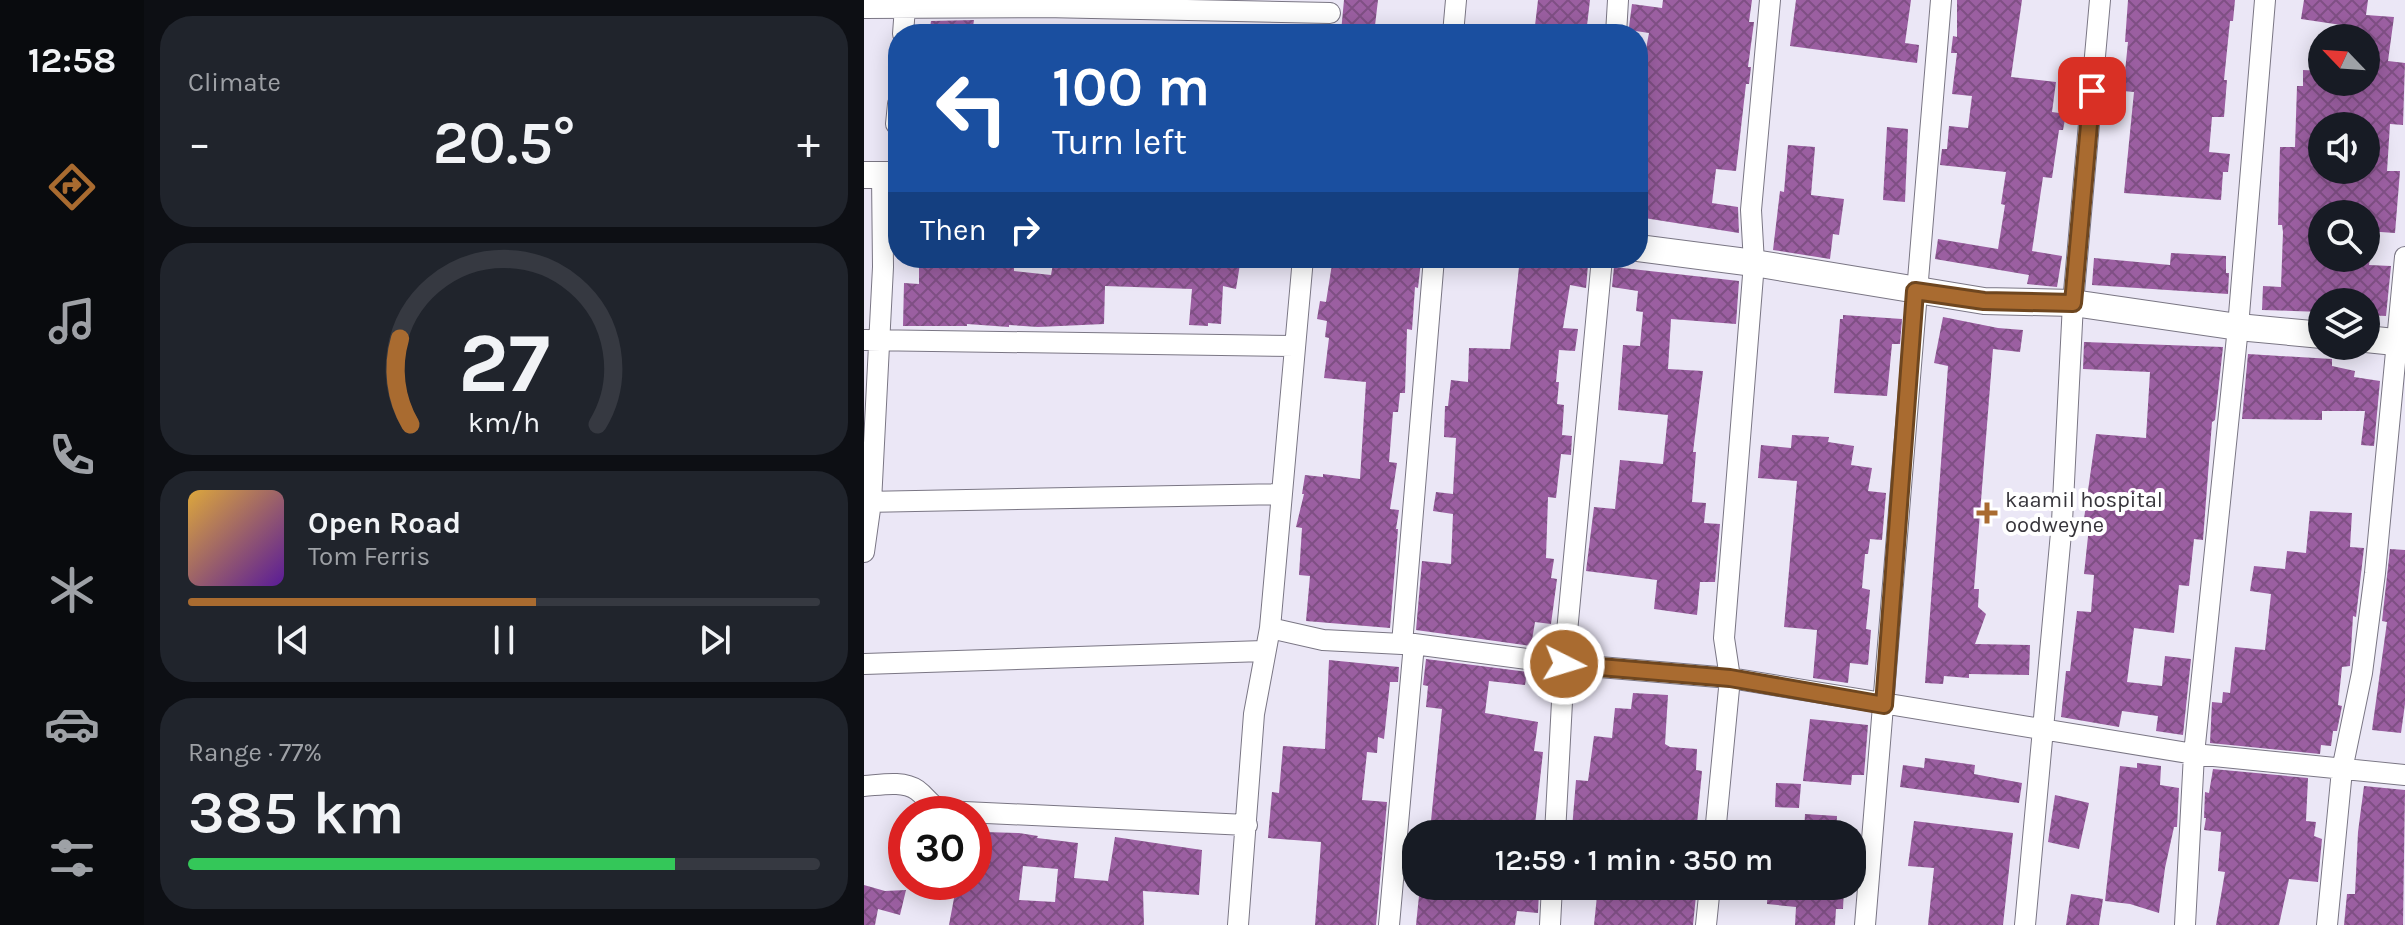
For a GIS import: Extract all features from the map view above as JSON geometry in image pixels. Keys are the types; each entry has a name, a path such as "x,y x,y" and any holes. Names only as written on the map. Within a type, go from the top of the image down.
{"street":[{"path":"1454,24 1456,0"},
{"path":"1617,24 1618,0"},
{"path":"1716,820 1730,678 1724,638 1754,263 1751,210 1770,0"},
{"path":"1865,925 1941,0"},
{"path":"2025,925 2062,522 2073,303 2100,0"},
{"path":"2185,925 2194,754 2238,327 2265,0"},
{"path":"904,24 905,7"},
{"path":"864,8 1044,7 1330,16"},
{"path":"864,552 871,340 883,267 881,175"},
{"path":"1648,249 1754,263 1984,301 2073,303 2238,327 2308,334"},
{"path":"2327,925 2342,770 2362,673 2402,342 2405,257"},
{"path":"1238,925 1254,714 1270,628 1302,268"},
{"path":"1389,925 1433,268"},
{"path":"1556,820 1564,664 1601,268"},
{"path":"871,340 1295,346"},
{"path":"2380,340 2402,342"},
{"path":"868,502 1282,494"},
{"path":"1270,628 1323,640 1408,644 1564,664 1730,678 2194,754 2405,775"},
{"path":"864,664 1264,651"},
{"path":"864,786 904,785 917,791 931,806 943,811 1247,825"},
{"path":"1550,925 1551,900"},
{"path":"1706,925 1709,900"}],"building":[{"path":"1344,0 1378,0 1375,24 1342,24"},
{"path":"1538,0 1590,0 1587,24 1535,24"},
{"path":"1663,0 1752,0 1749,22 1754,22 1748,67 1751,67 1749,84 1746,84 1736,171 1716,169 1712,203 1738,207 1739,233 1648,219 1649,33 1648,24 1629,24 1632,4 1662,8"},
{"path":"1796,0 1911,0 1905,43 1919,45 1917,63 1790,46"},
{"path":"1957,0 2022,0 2011,77 2056,82 2052,112 2066,114 2063,130 2059,130 2052,178 2043,177 2032,251 2062,256 2057,287 2027,284 2029,275 1935,259 1938,239 1998,249 2005,205 2001,204 2006,172 1940,165 1942,149 1947,149 1949,126 1968,128 1972,96 1952,94 1957,53 1951,53 1953,36 1957,37"},
{"path":"2128,0 2235,0 2224,80 2227,80 2224,117 2212,117 2209,152 2230,154 2228,172 2223,172 2221,200 2124,193 2134,92 2123,91"},
{"path":"2304,0 2368,0 2366,15 2394,17 2388,61 2405,63 2403,125 2390,124 2387,171 2400,171 2395,233 2380,232 2380,200 2308,200 2308,272 2380,272 2380,266 2391,266 2386,316 2380,316 2380,288 2308,288 2308,312 2262,310 2263,286 2281,287 2283,232 2282,225 2278,225 2280,147 2295,147 2297,86 2303,86 2303,70 2308,70 2308,96 2380,96 2380,24 2335,24 2301,19"},
{"path":"974,20 973,24 931,24 931,21"},
{"path":"1887,127 1908,129 1905,202 1883,200"},
{"path":"1788,145 1815,147 1811,195 1844,199 1839,235 1833,234 1830,259 1773,250 1780,191 1784,192"},
{"path":"2171,253 2226,256 2228,294 2092,285 2094,258 2170,265"},
{"path":"919,268 1014,268 1014,271 1051,275 1052,268 1239,268 1236,289 1223,286 1221,324 1208,323 1208,326 1189,325 1192,289 1105,286 1104,324 903,326 904,283 919,284"},
{"path":"1331,268 1420,268 1418,288 1415,287 1412,330 1407,329 1405,393 1400,393 1398,412 1393,412 1389,462 1397,463 1390,509 1399,510 1390,628 1306,621 1310,576 1299,575 1302,528 1296,527 1305,475 1360,479 1366,382 1324,378 1329,338 1325,337 1327,321 1317,319 1320,301 1326,302"},
{"path":"1519,268 1588,268 1586,288 1570,285 1563,328 1578,329 1575,351 1559,350 1557,404 1564,405 1562,435 1572,436 1571,455 1561,454 1556,498 1548,497 1546,558 1554,559 1551,578 1557,579 1551,624 1535,622 1531,646 1416,630 1422,561 1451,564 1453,514 1433,511 1436,492 1453,494 1456,438 1444,437 1445,406 1448,406 1451,380 1468,382 1469,348 1510,349"},
{"path":"1614,268 1739,281 1736,324 1671,319 1668,369 1703,371 1693,452 1696,452 1692,502 1706,503 1704,523 1720,524 1715,582 1700,582 1697,615 1654,609 1657,580 1586,571 1594,507 1615,509 1620,460 1663,464 1668,415 1618,410 1623,345 1640,346 1643,312 1636,311 1638,291 1612,287"},
{"path":"1843,315 1902,319 1900,344 1892,344 1887,396 1834,393 1840,319"},
{"path":"1943,317 2023,330 2020,352 1993,349 1974,589 1979,589 1978,607 1986,614 1975,644 2030,645 2029,675 1969,674 1969,678 1944,676 1943,684 1925,683 1948,366 1934,363"},
{"path":"2084,342 2223,347 2215,420 2212,422 2203,540 2194,539 2189,586 2179,585 2174,633 2134,628 2127,682 2162,686 2165,656 2191,659 2183,735 2156,731 2158,716 2122,711 2119,727 2061,717 2077,611 2091,612 2094,575 2084,574 2089,527 2083,526 2096,434 2146,438 2150,372 2083,369"},
{"path":"2248,354 2332,360 2332,366 2355,371 2354,377 2380,381 2374,446 2361,445 2365,411 2322,411 2322,420 2242,419"},
{"path":"1792,435 1829,437 1828,442 1854,446 1851,465 1872,468 1868,491 1886,493 1882,540 1870,539 1868,554 1865,554 1862,588 1870,590 1866,629 1871,630 1868,665 1850,663 1848,683 1813,678 1817,630 1784,627 1797,481 1758,478 1761,445 1791,448"},
{"path":"2310,511 2352,513 2350,547 2364,548 2356,617 2353,616 2350,666 2342,667 2338,705 2342,706 2331,746 2321,745 2320,754 2210,743 2212,702 2222,703 2223,692 2230,693 2235,647 2265,650 2271,594 2250,591 2254,566 2285,569 2287,551 2306,553"},
{"path":"2390,549 2405,550 2405,704 2401,733 2372,730 2387,622 2382,621"},
{"path":"1426,659 1527,672 1525,685 1489,681 1485,713 1538,722 1534,751 1543,752 1536,820 1431,820 1442,709 1426,707 1428,686 1423,685"},
{"path":"1329,660 1399,667 1398,682 1390,682 1384,739 1378,737 1377,753 1367,752 1362,800 1387,802 1376,925 1315,925 1321,842 1268,838 1272,792 1279,793 1283,746 1325,749"},
{"path":"1633,693 1668,695 1665,744 1697,749 1696,770 1702,771 1697,820 1573,820 1576,780 1588,781 1594,736 1612,738 1615,708 1631,709"},
{"path":"1810,719 1868,725 1864,775 1852,775 1851,785 1803,781"},
{"path":"1925,758 1975,765 1974,774 2022,783 2019,803 1900,787 1903,765 1924,768"},
{"path":"2137,763 2161,766 2160,785 2179,788 2177,827 2174,827 2165,868 2159,913 2130,904 2105,901 2120,766 2137,768"},
{"path":"2213,769 2308,778 2306,821 2316,822 2314,836 2322,839 2318,882 2289,879 2279,925 2216,925 2225,872 2218,871 2221,832 2204,830 2205,792 2209,793"},
{"path":"1776,783 1801,784 1799,808 1775,807"},
{"path":"2364,786 2405,790 2403,925 2344,925 2347,894 2355,894"},
{"path":"2055,795 2089,803 2079,849 2048,842"},
{"path":"1805,814 1837,816 1837,820 1805,820"},
{"path":"1914,821 2013,833 2003,925 1928,925 1934,868 1908,866"},
{"path":"992,832 1019,833 1078,843 1074,878 1108,881 1115,837 1202,850 1199,895 1143,891 1144,925 949,925 954,900 992,900","holes":["1023,866 1058,869 1055,902 1019,900"]},
{"path":"864,885 888,891 888,900 904,900 900,915 878,909 875,925 864,925"},
{"path":"2071,894 2103,899 2099,925 2066,925"},
{"path":"1419,900 1539,900 1538,913 1517,911 1515,925 1416,925"},
{"path":"1597,900 1696,900 1693,925 1594,925"},
{"path":"1767,900 1843,900 1843,909 1836,909 1835,925 1795,925 1796,907 1767,904"}],"place":[{"name":"kaamil hospital oodweyne","path":"1987,513"}],"route":[{"path":"1564,664 1730,678 1884,705 1915,291 1984,301 2073,303 2092,91"}]}
